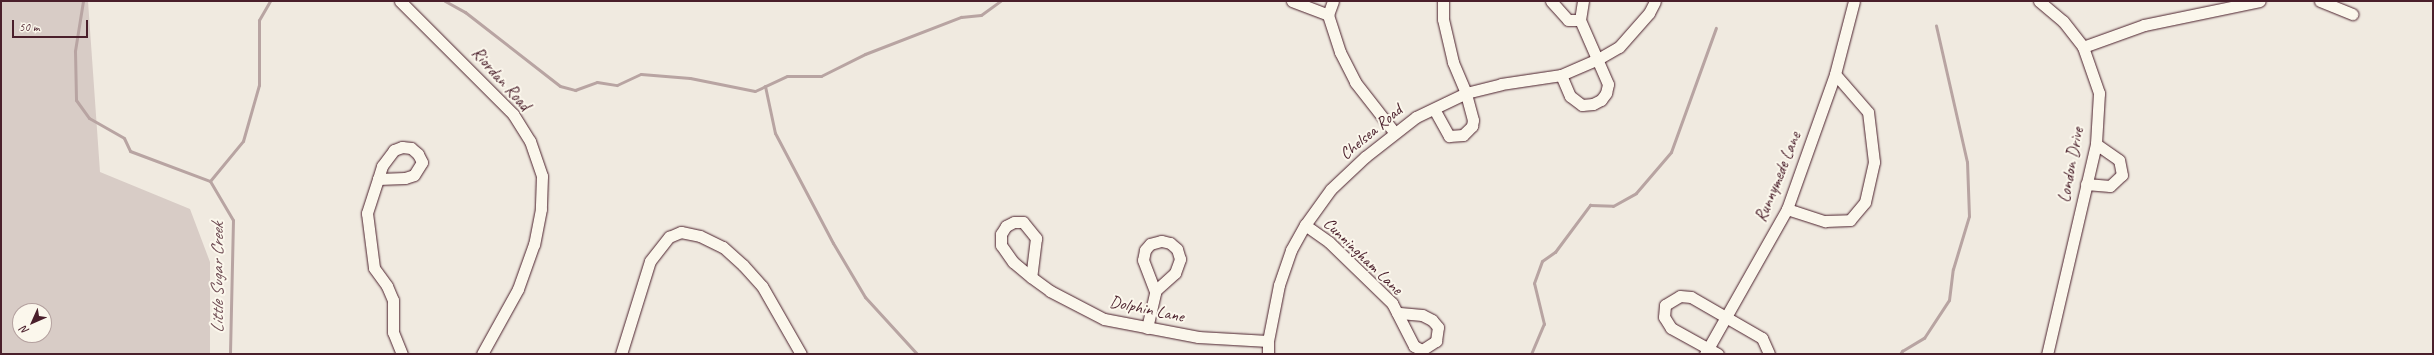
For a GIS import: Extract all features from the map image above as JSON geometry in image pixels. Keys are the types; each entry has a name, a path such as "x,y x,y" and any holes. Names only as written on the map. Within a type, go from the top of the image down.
{"street":[{"name":"Riordan Road","path":"400,1 513,114 530,141 542,176 541,209 534,244 518,289 482,354"},
{"path":"1292,1 1328,15"},
{"path":"1332,1 1328,15 1336,42 1355,82 1394,132"},
{"path":"1434,109 1449,136 1463,136 1469,132 1474,120 1454,62 1443,19 1443,1"},
{"path":"1551,1 1568,20 1580,20"},
{"path":"1561,75 1576,102 1582,105 1592,104 1601,100 1606,93 1608,84 1598,58 1580,20 1583,1"},
{"name":"Chelsea Road","path":"1268,354 1268,341 1279,286 1291,250 1305,225 1331,189 1394,132 1416,117 1466,94 1501,84 1561,75 1619,47 1649,13 1655,1"},
{"name":"Runnymede Lane","path":"1710,352 1727,317 1787,209 1835,74 1854,1"},
{"name":"London Drive","path":"2039,1 2063,21 2083,47 2099,93 2096,144 2048,354"},
{"path":"2083,47 2144,24 2260,1"},
{"path":"2320,1 2353,14"},
{"path":"1787,209 1825,221 1850,220 1865,202 1874,162 1868,112 1835,74"},
{"path":"2086,184 2110,186 2122,175 2119,160 2096,144"},
{"path":"378,179 367,213 369,247 374,268 387,286 393,300 393,332 402,354"},
{"name":"Dolphin Lane","path":"1031,277 1036,238 1023,222 1014,222 1006,226 1001,234 1001,245 1009,258 1031,277 1050,291 1104,319 1198,337 1268,341"},
{"name":"Cunningham Lane","path":"1305,225 1329,242 1392,303 1397,313"},
{"path":"620,354 650,261 669,238 681,232 700,236 723,247 743,265 762,286 801,354"},
{"path":"1147,328 1155,292"},
{"path":"1710,352 1671,328 1664,317 1665,305 1680,296 1691,297 1762,338 1769,354"}],"shaded area":[{"path":"1,1 88,1 100,172 190,209 210,262 210,354 1,354"}],"waterway":[{"name":"Little Sugar Creek","path":"83,1 75,51 76,100 89,118 124,138 130,151 210,181 233,220 230,354"},
{"path":"210,181 243,141 259,85 259,20 270,1"},
{"path":"445,1 465,12 560,86 575,90 597,82 617,85 641,74 690,78 755,91 787,76 821,76 865,54 961,17 981,15 1000,1"},
{"path":"1900,354 1902,351 1924,338 1949,300 1953,269 1969,216 1967,162 1936,25"},
{"path":"1531,354 1544,324 1534,283 1542,261 1555,252 1590,205 1613,206 1636,193 1671,152 1716,28"},
{"path":"765,86 775,133 833,243 865,297 917,354"}]}
